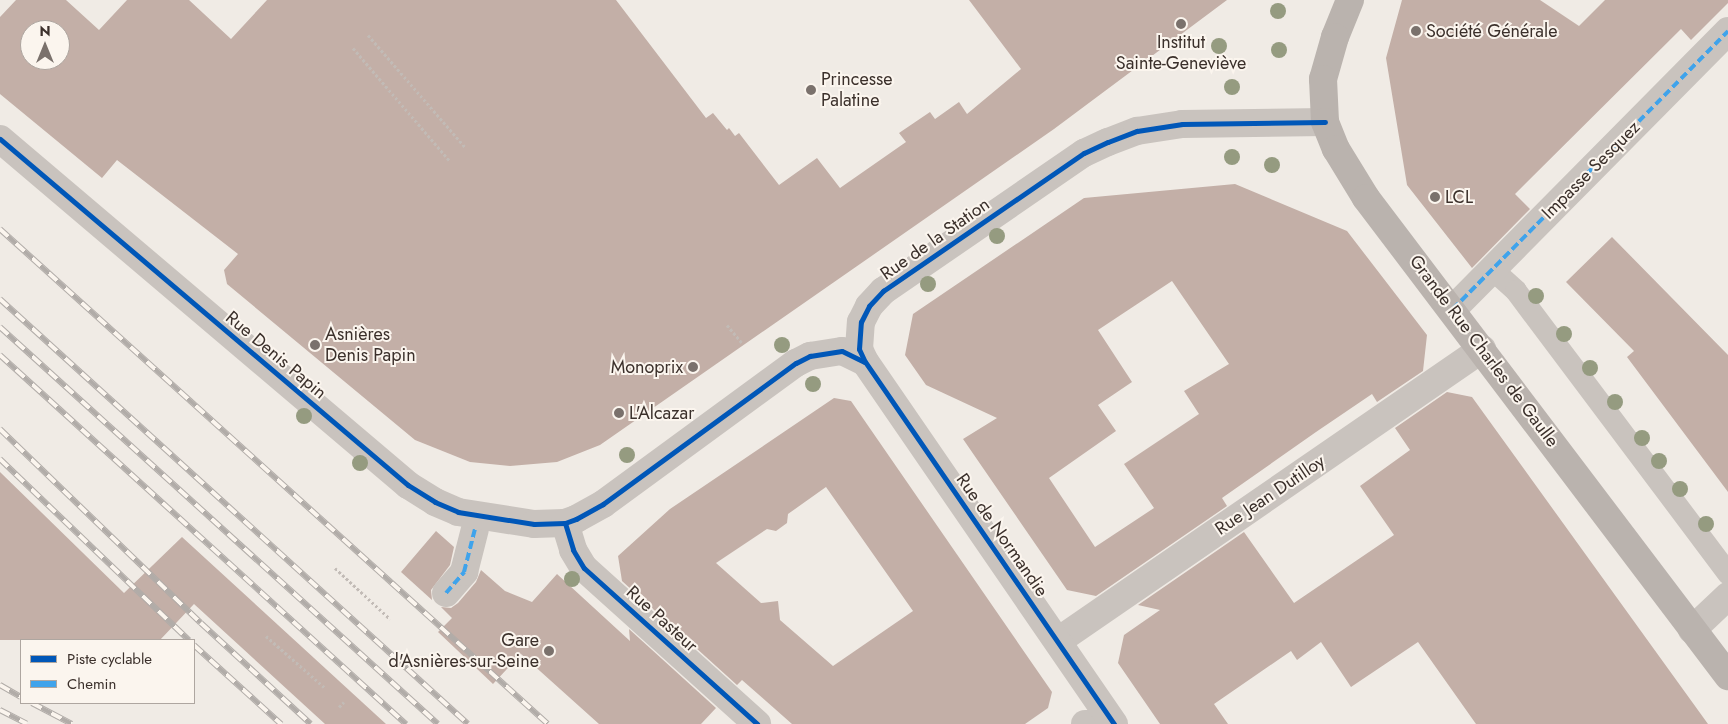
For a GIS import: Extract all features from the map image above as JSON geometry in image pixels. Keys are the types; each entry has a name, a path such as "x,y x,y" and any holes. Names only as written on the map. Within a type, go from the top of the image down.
{"main road":[{"name":"Grande Rue Charles de Gaulle","path":"1350,0 1325,72 1325,122 1336,149 1366,198 1453,309 1728,676"}],"street":[{"name":"Impasse Sesquez","path":"1453,309 1728,31"},
{"name":"Rue de la Station","path":"865,362 859,349 861,322 869,306 883,291 1084,153 1137,131 1155,127 1325,122"},
{"name":"Rue Denis Papin","path":"0,139 414,490 435,502 476,516 534,524 565,523"},
{"name":"Rue Jean Dutilloy","path":"1058,641 1482,349"},
{"path":"565,523 603,504 796,363 810,356 842,351 865,362"},
{"name":"Rue de Normandie","path":"865,362 1114,724"},
{"name":"Rue Pasteur","path":"565,523 576,558 584,568 758,724"},
{"path":"446,593 464,572 475,529"},
{"path":"1692,630 1728,596"},
{"path":"1085,724 1108,724"}],"lane":[{"path":"1493,270 1516,291 1728,573"}],"path":[{"path":"368,35 465,147"},
{"path":"353,48 449,160"},
{"path":"726,325 744,344"},
{"path":"335,568 390,619"},
{"path":"266,636 325,688"},
{"path":"339,707 344,702"}],"building":[{"path":"16,0 66,0 99,30 127,0 189,0 231,39 267,0 616,0 706,118 713,113 727,130 729,128 735,136 739,133 779,185 817,158 840,188 906,142 899,133 930,112 935,119 959,102 967,114 1021,69 969,0 1227,0 1054,129 600,445 557,462 510,466 470,462 415,440 227,284 224,270 238,254 117,160 102,178 0,94 0,17"},
{"path":"1402,0 1540,0 1579,26 1605,0 1728,0 1728,3 1691,40 1681,29 1515,194 1530,209 1472,268 1407,185 1386,58"},
{"path":"1235,184 1347,231 1427,335 1423,371 1377,402 1372,394 1316,432 1222,498 1227,506 1096,596 1067,590 963,439 997,418 926,385 905,355 913,314 1084,198","holes":["1172,281 1229,364 1184,391 1199,414 1124,464 1154,508 1095,547 1049,478 1116,431 1098,405 1132,382 1098,330"]},
{"path":"1612,237 1728,355 1728,492 1627,357 1634,351 1566,282"},
{"path":"1447,392 1472,397 1708,724 1476,724 1418,642 1351,687 1321,642 1297,660 1291,651 1214,704 1228,724 1160,724 1118,663 1124,635 1160,610 1138,605 1244,532 1294,603 1394,535 1360,486 1410,450 1395,428"},
{"path":"834,398 851,401 1052,692 1048,708 1025,724 792,724 742,680 737,685 622,581 618,556 670,509","holes":["826,487 913,611 833,666 780,620 778,601 761,603 716,563 767,529 776,531 787,523 788,514"]},
{"path":"0,472 124,593 182,537 386,724 325,724 194,604 161,639 0,640"},
{"path":"436,531 454,547 450,565 431,590 432,600 401,572"},
{"name":"Gare d'Asnières-sur-Seine","path":"481,570 505,591 532,602 557,574 630,641 629,629 716,708 701,724 599,724 521,654 493,684 438,632 452,618 441,607 451,608 458,603 476,582"}],"railway":[{"path":"0,229 548,724"},
{"path":"0,299 468,724"},
{"path":"0,327 438,724"},
{"path":"0,355 406,724"},
{"path":"0,429 201,623 311,724"},
{"path":"0,459 188,639"},
{"path":"195,646 281,724"},
{"path":"0,685 20,696"},
{"path":"34,704 72,724"},
{"path":"0,710 27,724"}],"marked path":[{"path":"1453,309 1728,31"},
{"path":"446,593 464,572 475,529"}],"cycle path":[{"path":"1114,724 865,362 859,349 861,322 869,306 883,291 1084,153 1108,142 1137,131 1182,124 1325,122"},
{"path":"0,139 408,485 435,502 458,512 534,524 565,523 576,519 603,504 796,363 810,356 842,351 865,362"},
{"path":"565,523 573,550 584,568 757,724"}],"place":[{"name":"Institut Sainte-Geneviève","path":"1181,24"},
{"name":"Société Générale","path":"1416,31"},
{"name":"Princesse Palatine","path":"811,90"},
{"name":"LCL","path":"1435,197"},
{"name":"Asnières Denis Papin","path":"315,345"},
{"name":"Monoprix","path":"693,367"},
{"name":"L'Alcazar","path":"619,413"},
{"name":"Gare d'Asnières-sur-Seine","path":"549,651"}]}
